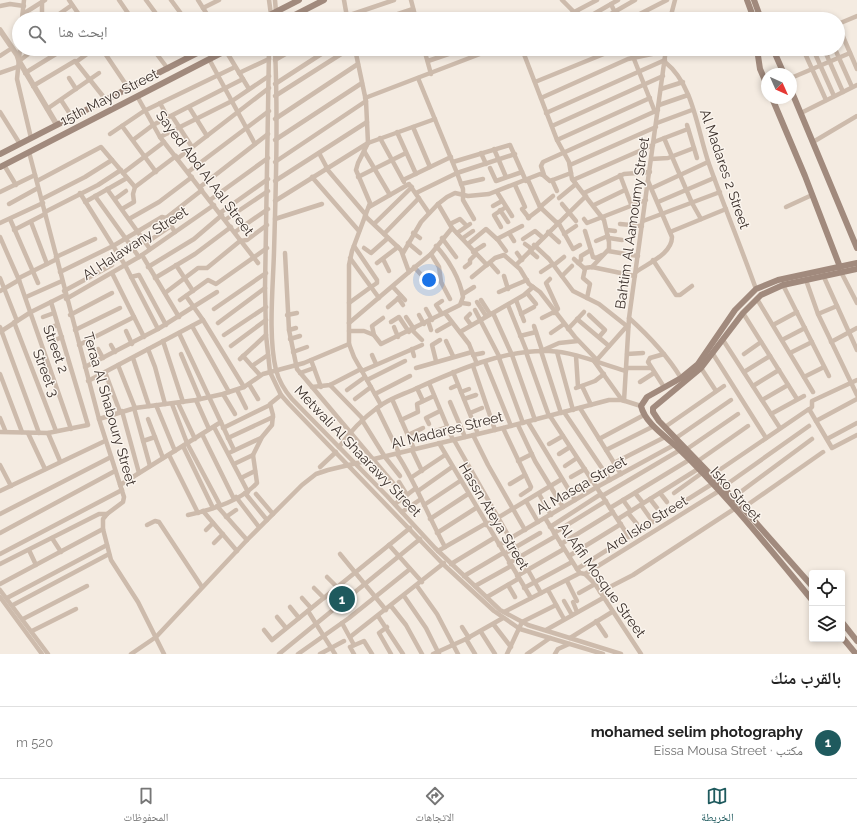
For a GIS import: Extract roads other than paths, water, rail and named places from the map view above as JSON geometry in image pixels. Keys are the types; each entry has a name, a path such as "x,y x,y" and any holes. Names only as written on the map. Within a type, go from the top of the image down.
{"main road":[{"path":"276,12 299,0"},
{"path":"301,12 324,0"},
{"path":"747,0 751,12"},
{"path":"754,0 759,12"},
{"name":"15th Mayo Street","path":"0,154 192,56"},
{"name":"15th Mayo Street","path":"2,166 215,56"},
{"path":"758,56 761,71"},
{"path":"777,56 782,68"},
{"path":"774,104 842,272"},
{"path":"797,104 857,248"},
{"path":"641,406 647,397 682,378 698,364 742,302 756,289 778,280 839,265 857,263"},
{"path":"701,368 743,313 757,299 768,291 783,285 857,269"},
{"path":"742,302 748,308"},
{"name":"Isko Street","path":"701,368 657,403 653,408 653,412 665,427 712,475 730,499 743,508 809,583"},
{"name":"Isko Street","path":"641,406 644,415 654,426 680,450 712,484 721,489"},
{"name":"Isko Street","path":"730,499 734,508 809,596"},
{"path":"845,626 857,641"},
{"path":"845,641 856,654"}],"street":[{"path":"23,12 24,0"},
{"path":"69,0 77,12"},
{"path":"119,0 127,12"},
{"path":"146,0 155,12"},
{"path":"171,0 180,12"},
{"path":"198,0 206,12"},
{"path":"203,8 219,0"},
{"path":"269,0 274,12"},
{"path":"274,12 276,0"},
{"path":"344,0 346,12"},
{"path":"363,12 394,0"},
{"path":"411,0 414,12"},
{"path":"562,0 576,12 597,0"},
{"path":"597,12 618,0"},
{"path":"612,4 615,12 635,0"},
{"path":"645,12 667,0"},
{"path":"672,12 675,0"},
{"path":"29,12 44,1"},
{"path":"43,12 44,1"},
{"path":"0,6 10,4 24,6"},
{"path":"62,12 72,5"},
{"path":"404,12 413,9"},
{"path":"845,22 857,16"},
{"path":"0,30 12,48"},
{"path":"0,37 12,55"},
{"path":"845,41 857,69"},
{"path":"0,56 9,50"},
{"path":"845,55 850,53"},
{"path":"13,56 57,125"},
{"path":"17,56 18,64"},
{"path":"19,56 17,79 31,138"},
{"path":"0,73 18,64 27,56"},
{"path":"25,73 53,56"},
{"path":"33,86 72,62 77,62 85,56"},
{"path":"107,56 129,89"},
{"path":"159,56 168,69"},
{"path":"230,56 235,67 249,89"},
{"name":"Metwali Al Shaarawy Street","path":"275,56 275,219 273,306 276,369 287,394 420,539 445,562 480,600 503,618 519,628 604,654"},
{"path":"275,60 282,56"},
{"path":"275,84 318,56"},
{"path":"275,96 338,56"},
{"path":"356,56 366,99 368,143 356,166 358,177 369,200 369,207 350,258 349,344 361,370 375,394 398,453 412,477 430,519 445,547"},
{"path":"427,56 431,74"},
{"path":"428,61 443,56"},
{"path":"275,162 366,99 476,56"},
{"path":"525,56 557,140 570,165 571,173 575,182 594,205 607,230 607,252 592,267"},
{"path":"535,82 596,56"},
{"path":"541,98 633,58 641,56"},
{"name":"Bahtim Al Aamoumy Street","path":"623,400 629,318 665,56"},
{"path":"806,56 826,100"},
{"path":"817,56 834,96"},
{"path":"827,56 843,92"},
{"path":"797,75 843,56"},
{"path":"239,73 269,58"},
{"name":"Metwali Al Shaarawy Street","path":"269,58 268,209 265,288 266,335 270,372 281,395 338,450"},
{"path":"633,58 650,98 658,109"},
{"path":"839,58 852,87"},
{"path":"209,59 255,144"},
{"path":"546,113 638,71 665,61"},
{"name":"Al Madares 2 Street","path":"665,61 682,82 688,95 708,162 756,289"},
{"path":"77,62 106,100"},
{"path":"275,119 358,64"},
{"path":"110,134 144,111 235,67"},
{"path":"47,109 99,73"},
{"path":"160,137 232,101 269,76"},
{"path":"552,126 663,76"},
{"path":"68,78 76,89"},
{"path":"418,78 452,159 461,184 464,204 474,219"},
{"path":"133,140 153,125 243,79"},
{"path":"661,89 682,82"},
{"path":"275,140 362,83"},
{"path":"801,113 857,85"},
{"path":"122,210 134,202 133,194 135,187 192,148 269,88"},
{"path":"571,173 548,180 544,176 541,166 542,163 688,95"},
{"name":"Sayed Abd Al Aal Street","path":"137,96 144,111 160,137 258,263"},
{"path":"557,140 650,98"},
{"path":"61,100 72,118"},
{"path":"160,103 179,127 192,148"},
{"path":"189,106 207,136"},
{"path":"570,165 692,110"},
{"path":"188,172 269,111"},
{"path":"0,112 20,144"},
{"path":"813,142 857,116"},
{"path":"275,201 368,143 435,119"},
{"path":"0,123 5,120"},
{"path":"275,181 367,122"},
{"path":"122,126 156,172"},
{"path":"413,127 430,167"},
{"path":"559,198 575,182 688,127 697,158"},
{"path":"397,132 416,174"},
{"path":"60,272 126,239 162,217 166,218 268,134"},
{"path":"380,138 404,183 409,184 412,187 429,213"},
{"path":"664,138 681,175 686,190 701,219"},
{"path":"14,230 31,222 80,193 122,172 164,142"},
{"path":"369,207 390,195 416,174 430,167 452,159 509,145 540,208 557,223 573,249 580,246"},
{"path":"36,181 101,147 135,187"},
{"path":"652,160 672,156 694,148"},
{"path":"494,149 506,177"},
{"path":"364,151 390,195"},
{"name":"Teraa Al Shaboury Street","path":"29,152 88,381 105,440 124,497 123,502 107,514"},
{"path":"319,153 327,168 366,215 403,253 409,272"},
{"path":"358,177 406,153"},
{"path":"481,153 486,164"},
{"path":"416,193 457,173 514,154"},
{"path":"210,200 268,158"},
{"path":"0,223 10,219 85,177 112,160"},
{"path":"652,188 708,162"},
{"path":"2,166 16,185"},
{"path":"490,168 495,180 522,172"},
{"path":"516,265 585,194 620,175 650,172"},
{"path":"403,253 413,233 429,213 438,204 455,193 462,195 482,195 496,192 541,174 544,176"},
{"path":"0,192 35,175"},
{"path":"620,175 631,204"},
{"path":"129,219 159,202 192,177"},
{"path":"312,177 359,231"},
{"path":"85,202 128,178"},
{"path":"658,202 714,178"},
{"path":"148,267 194,239 221,214 268,179"},
{"path":"461,184 483,179"},
{"path":"552,180 558,191"},
{"path":"574,259 584,268 592,267 636,274 670,246 672,237 648,181"},
{"path":"515,185 528,218 553,196"},
{"path":"374,224 412,187"},
{"path":"9,204 38,188"},
{"path":"107,189 150,249"},
{"path":"594,205 625,190"},
{"path":"115,199 126,191"},
{"path":"225,220 268,191"},
{"path":"496,192 512,216"},
{"path":"620,224 643,224 720,192"},
{"path":"80,193 132,277 158,329"},
{"path":"786,208 812,195"},
{"path":"95,196 148,267 179,317"},
{"path":"364,248 368,253 372,253 419,198"},
{"path":"584,219 587,222 631,204 646,200"},
{"path":"493,206 502,201"},
{"path":"275,219 322,204"},
{"path":"438,204 451,226 468,244 474,253 483,258 498,272"},
{"path":"562,204 576,224 564,234"},
{"name":"Al Halawany Street","path":"65,295 112,273 140,256 214,205"},
{"path":"501,227 493,215 500,210 512,206"},
{"path":"235,232 268,209"},
{"path":"670,232 726,209"},
{"path":"500,210 508,222"},
{"path":"166,218 175,232"},
{"path":"10,219 38,282"},
{"path":"349,323 431,254 451,226 460,219 465,224"},
{"path":"31,222 47,264"},
{"path":"457,233 470,224"},
{"path":"164,294 198,268 207,268 242,241 247,240 267,225"},
{"path":"146,243 171,226"},
{"path":"497,239 522,226"},
{"path":"155,278 206,247 231,227"},
{"path":"417,227 422,231"},
{"path":"468,244 485,229 497,239 506,251"},
{"path":"542,237 536,231 531,230 524,242 554,264 573,291 602,306 628,327 595,361"},
{"path":"607,230 615,231"},
{"path":"462,238 473,231"},
{"path":"585,231 589,240 588,244 595,258 607,252 638,256"},
{"path":"548,232 559,242"},
{"path":"413,233 420,238"},
{"path":"509,233 514,241"},
{"name":"Street 2","path":"0,237 26,297 71,429"},
{"path":"596,241 608,237 622,240"},
{"path":"442,238 456,257"},
{"path":"2,290 56,258 95,239"},
{"path":"408,243 420,253"},
{"path":"465,267 470,264 470,260 474,253 484,245"},
{"path":"349,303 377,283 377,280 354,246"},
{"path":"436,246 450,264 463,294 462,303"},
{"path":"378,263 398,247"},
{"path":"180,300 208,280 216,284 266,248"},
{"path":"532,249 537,257"},
{"path":"578,263 581,260 581,256 591,250"},
{"path":"285,253 289,330 296,366 300,373 373,460 407,495"},
{"path":"516,253 522,260"},
{"path":"431,254 439,267 442,282 450,299"},
{"path":"472,277 488,264 503,255 516,265 532,287 540,292 554,312 595,361 623,400"},
{"path":"542,272 564,257"},
{"path":"350,258 379,298"},
{"path":"383,259 389,271"},
{"path":"653,260 676,295 680,295 692,286"},
{"path":"40,433 0,330 65,295 112,265"},
{"path":"176,266 193,291"},
{"path":"562,276 572,266"},
{"path":"414,267 428,282"},
{"path":"584,268 583,278 590,284 587,298"},
{"path":"214,309 266,272"},
{"path":"842,272 857,303"},
{"path":"112,273 144,337"},
{"path":"132,277 139,275 166,324"},
{"path":"504,276 508,289"},
{"path":"823,276 857,350"},
{"name":"Street 3","path":"0,278 2,290 16,321 56,431"},
{"path":"542,318 558,309 546,283 550,279"},
{"path":"499,292 527,280"},
{"path":"806,280 818,314 857,395"},
{"path":"26,297 62,281"},
{"path":"783,285 829,376"},
{"path":"463,294 474,286"},
{"path":"393,287 403,305"},
{"path":"460,332 516,300 527,293 532,287"},
{"path":"218,323 265,288"},
{"path":"85,367 132,344 179,317 217,292"},
{"path":"70,315 112,293"},
{"path":"522,314 535,306 527,293"},
{"path":"186,296 244,387"},
{"path":"399,297 405,300"},
{"path":"388,307 399,297"},
{"path":"757,299 813,392"},
{"path":"516,300 524,321"},
{"path":"442,301 436,305 470,344 495,430"},
{"path":"479,301 490,314 512,355 535,420"},
{"path":"0,418 2,431 48,433 88,425 51,302"},
{"path":"383,318 372,326 374,335 381,344 428,322 462,303 469,304"},
{"path":"508,305 550,416 629,537"},
{"path":"818,314 837,306"},
{"path":"224,335 266,307"},
{"path":"75,330 120,308"},
{"path":"426,309 428,322 432,330"},
{"path":"475,310 500,358 520,424 532,454 563,507"},
{"path":"568,329 584,312"},
{"path":"773,325 797,312"},
{"path":"43,317 54,313"},
{"path":"288,315 297,313"},
{"path":"743,313 797,399"},
{"path":"470,314 466,318 471,325"},
{"path":"419,315 428,322"},
{"path":"589,315 605,330 599,338"},
{"path":"79,345 134,317"},
{"path":"312,387 330,385 361,370 412,349 422,342 399,317 391,322"},
{"path":"406,317 411,330"},
{"path":"629,318 664,354 682,378"},
{"path":"577,319 609,346"},
{"path":"88,381 202,320"},
{"path":"231,346 266,320"},
{"path":"437,331 451,323"},
{"path":"551,332 564,324"},
{"path":"48,328 58,325"},
{"path":"192,326 229,392"},
{"path":"534,326 563,412 610,480"},
{"path":"394,327 398,336"},
{"path":"289,330 296,328"},
{"path":"782,340 805,328"},
{"path":"832,342 857,328"},
{"path":"126,331 132,344"},
{"path":"349,331 364,331 374,335"},
{"path":"520,336 536,332"},
{"path":"179,333 234,450"},
{"path":"416,335 423,333"},
{"path":"260,375 252,366 241,358 266,335"},
{"path":"290,338 300,336"},
{"path":"53,341 62,337"},
{"path":"436,361 432,345 440,340"},
{"path":"723,340 780,428"},
{"path":"163,341 181,403 195,439"},
{"path":"446,341 453,356"},
{"path":"542,351 559,343 578,341"},
{"path":"744,354 761,342"},
{"path":"790,353 812,342"},
{"path":"99,419 134,408 181,403 224,394 244,387 260,375 276,369 296,366 349,344"},
{"path":"111,345 115,352"},
{"path":"293,352 307,347"},
{"path":"98,349 103,358"},
{"path":"148,349 155,367 165,404"},
{"path":"412,349 414,356"},
{"path":"315,463 322,469 351,432 363,419 379,406 453,372 485,362 527,352 542,351 576,356 626,370 651,368"},
{"path":"557,352 573,410"},
{"path":"416,368 453,356 484,353"},
{"path":"627,354 643,353"},
{"path":"180,354 209,430"},
{"path":"664,354 649,359 651,368 664,387"},
{"path":"713,354 766,438"},
{"path":"252,366 268,355"},
{"path":"372,355 376,364"},
{"path":"576,356 579,387 590,405"},
{"path":"744,372 770,356"},
{"path":"133,358 150,406"},
{"path":"311,360 321,387"},
{"path":"347,390 366,378 405,361"},
{"path":"485,362 511,426"},
{"path":"118,365 134,408 150,466"},
{"path":"804,377 824,367"},
{"path":"300,373 314,368"},
{"path":"701,368 716,391"},
{"path":"753,386 779,370"},
{"path":"105,372 121,412 139,473"},
{"path":"453,372 470,413 476,435 525,530"},
{"path":"640,382 654,373"},
{"path":"0,374 22,432"},
{"path":"579,387 595,381 604,374"},
{"path":"375,394 410,376"},
{"path":"712,475 812,407 811,402 857,380"},
{"path":"429,383 454,440 541,593"},
{"path":"249,384 258,399"},
{"path":"330,385 363,419 385,457 400,476"},
{"path":"451,388 458,385"},
{"path":"762,400 788,385"},
{"path":"665,427 724,386"},
{"path":"355,399 371,387"},
{"path":"417,388 423,401"},
{"path":"461,392 470,389"},
{"path":"236,390 246,408"},
{"path":"224,394 235,414"},
{"path":"223,428 270,405 270,403 281,395"},
{"path":"464,399 476,395"},
{"path":"401,420 418,412 416,406 434,396"},
{"path":"772,414 804,396"},
{"path":"392,399 422,471"},
{"name":"Al Madares Street","path":"130,654 156,637 247,540 308,479 322,469 352,465 373,460 528,422 613,399 623,400 641,406"},
{"path":"816,421 857,399"},
{"path":"676,438 732,400"},
{"path":"450,402 465,437"},
{"path":"172,404 185,444 217,506 247,540"},
{"path":"156,405 175,451"},
{"path":"188,515 217,506 235,498 246,492 258,482 253,455 262,437 272,425 273,417 270,405"},
{"path":"470,413 482,408"},
{"path":"580,408 621,474"},
{"path":"809,409 832,448 857,435"},
{"path":"429,424 426,418 440,411"},
{"path":"687,449 738,414"},
{"path":"599,439 644,415"},
{"path":"228,438 273,417"},
{"path":"148,419 163,458"},
{"path":"120,485 221,422"},
{"path":"528,422 575,500"},
{"path":"827,440 857,423"},
{"path":"214,426 241,478 246,492 267,520"},
{"path":"606,450 654,426"},
{"path":"698,461 748,426"},
{"name":"Ard Isko Street","path":"504,612 583,574 721,489 809,426"},
{"path":"432,432 448,427"},
{"path":"408,435 423,428"},
{"path":"503,428 531,488 521,495"},
{"path":"28,433 45,469"},
{"path":"48,433 60,462"},
{"path":"202,434 235,498 260,527"},
{"path":"549,444 563,436"},
{"path":"143,441 155,437"},
{"path":"228,453 262,437"},
{"path":"614,463 665,437"},
{"path":"730,499 812,439"},
{"path":"0,492 105,440"},
{"name":"Hassn Ateya Street","path":"438,443 531,598"},
{"name":"Al Masqa Street","path":"499,546 596,487 674,445"},
{"path":"559,454 570,447"},
{"path":"550,527 680,450"},
{"path":"743,508 823,452"},
{"path":"518,461 532,454"},
{"path":"169,455 198,512"},
{"path":"234,464 253,455"},
{"path":"412,477 445,455"},
{"path":"0,514 111,457"},
{"path":"565,466 577,458"},
{"path":"487,597 508,585 563,546 612,510 623,500 689,460"},
{"name":"Metwali Al Shaarawy Street","path":"352,465 395,504 438,551 445,562 451,564 504,612 522,622 621,654"},
{"path":"0,466 11,486"},
{"path":"395,504 452,467"},
{"path":"571,477 584,469"},
{"path":"0,533 115,471"},
{"path":"241,478 255,471"},
{"path":"674,493 700,471"},
{"path":"569,556 642,504 700,471"},
{"path":"510,484 525,475"},
{"path":"438,551 499,518 562,479"},
{"path":"578,489 592,480"},
{"path":"424,505 460,481"},
{"path":"577,569 712,484"},
{"path":"0,554 122,490"},
{"path":"635,493 653,522"},
{"path":"660,493 667,502"},
{"path":"256,494 273,514"},
{"path":"430,519 468,494"},
{"path":"538,494 551,515"},
{"path":"402,512 421,499"},
{"path":"650,499 657,508"},
{"path":"623,500 637,524"},
{"path":"526,501 538,522"},
{"path":"475,586 510,565 606,501"},
{"path":"437,533 476,508"},
{"path":"600,592 633,575 734,508"},
{"path":"226,517 236,510"},
{"path":"203,511 237,551"},
{"path":"0,564 99,514 107,514"},
{"path":"107,514 103,519 103,529 109,554 116,570 134,594 164,654"},
{"name":"Al Afifi Mosque Street","path":"545,518 572,562 577,569 595,584 641,654"},
{"path":"147,525 157,521 159,522 202,587"},
{"path":"206,530 214,523"},
{"path":"264,630 272,640 410,528"},
{"path":"0,584 103,529"},
{"path":"464,576 540,533"},
{"path":"214,543 223,534"},
{"path":"52,538 61,552"},
{"path":"451,564 494,538"},
{"path":"279,654 420,539"},
{"path":"389,544 422,582"},
{"path":"7,598 107,545"},
{"path":"29,550 36,565"},
{"path":"13,605 109,554"},
{"path":"340,554 386,610"},
{"path":"350,637 417,586 445,562"},
{"path":"524,588 572,562"},
{"path":"298,654 342,623 410,569"},
{"path":"327,577 337,587"},
{"path":"566,581 578,612"},
{"path":"579,593 595,584"},
{"path":"508,585 515,597"},
{"path":"23,619 87,586"},
{"path":"417,586 437,614 452,646 458,654"},
{"path":"314,588 324,598"},
{"path":"0,590 13,605 48,654"},
{"path":"548,590 564,619"},
{"path":"404,596 426,628 437,653 481,632 503,618"},
{"path":"0,597 42,654"},
{"path":"302,598 336,654"},
{"path":"546,630 603,598"},
{"path":"564,601 572,615"},
{"path":"510,651 522,622 556,605"},
{"path":"391,606 406,625 422,654"},
{"path":"290,607 299,618"},
{"path":"32,631 76,609"},
{"path":"570,638 612,612"},
{"path":"378,616 387,627 403,654"},
{"path":"277,618 286,628"},
{"path":"596,621 606,636"},
{"path":"342,623 350,637 354,654"},
{"path":"494,625 510,651"},
{"path":"462,626 475,654"},
{"path":"387,627 379,634 391,654"},
{"path":"481,632 495,654"},
{"path":"527,654 550,638"},
{"path":"320,654 344,641"},
{"path":"352,646 364,641 372,654"},
{"path":"555,654 558,649 569,644"},
{"path":"584,654 590,650"}],"place":[{"name":"mohamed selim photography","path":"342,599"}]}
